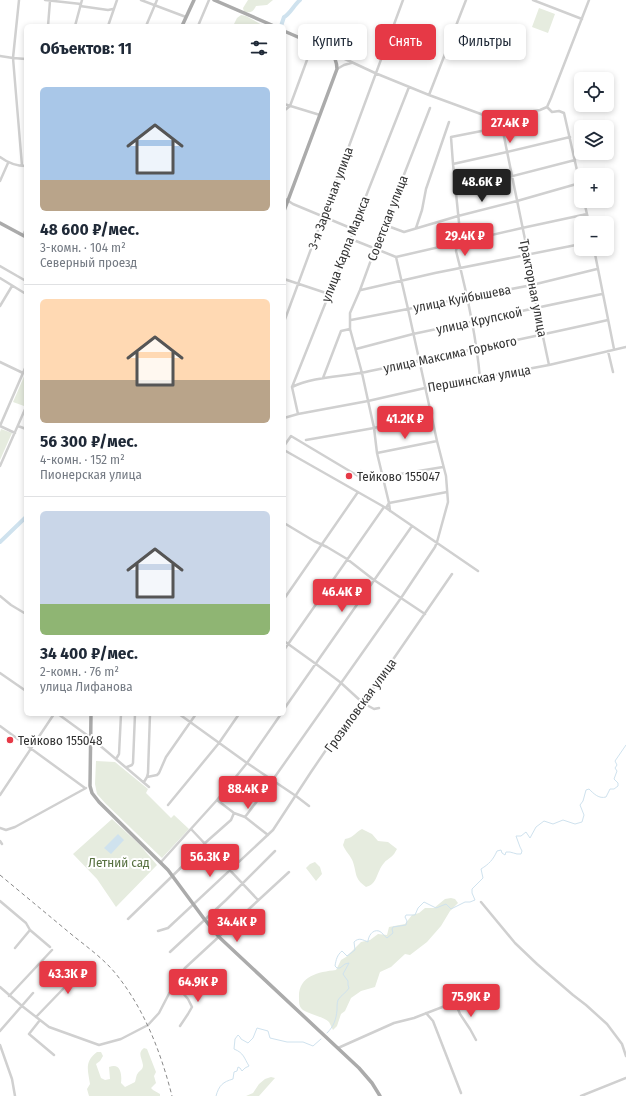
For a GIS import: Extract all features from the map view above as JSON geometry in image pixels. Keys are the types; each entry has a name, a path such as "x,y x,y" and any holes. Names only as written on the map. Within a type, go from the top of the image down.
{"main road":[{"path":"183,24 194,0"},
{"path":"214,0 269,24"},
{"path":"286,32 298,37"},
{"path":"286,199 337,69 336,60"},
{"path":"0,223 24,236"},
{"path":"91,716 90,786 92,793 99,802 161,862 219,937 338,1048 372,1083 380,1096"}],"street":[{"path":"0,157 8,163 22,166 13,58 19,0"},
{"path":"45,0 113,9"},
{"path":"48,24 50,0"},
{"path":"76,24 82,0"},
{"path":"109,24 116,0"},
{"path":"141,0 186,16"},
{"path":"147,24 157,0"},
{"path":"199,24 209,0"},
{"name":"3-я Заречная улица","path":"286,317 403,0"},
{"path":"429,95 466,0"},
{"path":"533,0 582,19"},
{"path":"347,60 429,95 489,116 500,117 540,110 547,106 551,98 589,0"},
{"path":"0,56 24,59"},
{"path":"286,109 290,106 307,60"},
{"path":"337,69 353,63"},
{"name":"улица Карла Маркса","path":"292,387 410,87"},
{"path":"286,105 320,115"},
{"path":"547,106 552,112 559,111 564,113 574,155"},
{"name":"Советская улица","path":"350,329 350,313 430,108"},
{"name":"Тракторная улица","path":"500,117 549,365"},
{"path":"415,229 422,210 426,189 449,122"},
{"path":"480,378 472,321 456,251 457,246 461,242 455,191 452,138 502,127"},
{"path":"453,164 570,137"},
{"path":"455,191 575,160 577,168"},
{"path":"0,181 8,163"},
{"path":"384,225 404,232 574,185"},
{"path":"286,199 353,229"},
{"path":"351,239 396,257 587,214 586,208"},
{"path":"360,290 402,280 574,245"},
{"path":"595,256 614,349"},
{"path":"245,817 401,598 435,547 448,502 446,476 396,257"},
{"path":"0,266 24,280"},
{"name":"улица Куйбышева","path":"351,320 532,285 597,269"},
{"path":"0,278 24,293"},
{"path":"286,280 329,294"},
{"path":"0,306 12,286"},
{"name":"улица Крупской","path":"356,349 413,334 602,294"},
{"name":"улица Максима Горького","path":"292,387 323,378 362,373 608,320"},
{"path":"323,378 341,331 350,329 362,373 374,428 377,453 390,511"},
{"name":"Першинская улица","path":"286,417 425,388 549,365 626,347"},
{"path":"608,351 613,372"},
{"path":"0,362 23,373 0,426 15,433"},
{"path":"292,387 298,414"},
{"path":"0,466 24,412"},
{"path":"306,440 374,428 432,413"},
{"path":"18,426 24,428"},
{"path":"286,443 290,436 358,476 361,471 368,475 382,477 443,467"},
{"path":"377,453 437,441"},
{"path":"286,451 390,511 478,571"},
{"path":"286,596 358,492"},
{"path":"286,648 347,559 389,503 447,492"},
{"path":"286,525 347,559 374,580 425,614"},
{"path":"286,706 412,526"},
{"name":"Грозиловская улица","path":"158,931 168,928 268,835 452,574"},
{"path":"0,596 24,613"},
{"path":"286,642 340,682 363,702 374,709 379,708"},
{"path":"0,673 24,690"},
{"path":"0,795 53,716"},
{"path":"61,716 91,738 149,787"},
{"path":"116,759 119,754 121,716"},
{"path":"126,767 132,766 134,763 135,716"},
{"path":"144,782 147,777 150,741 150,716"},
{"path":"182,716 308,806"},
{"path":"147,777 157,775 159,773 166,757 194,716"},
{"path":"168,806 219,743 238,716"},
{"path":"161,862 217,800 247,763 280,716"},
{"path":"0,726 85,788"},
{"path":"0,785 5,788"},
{"path":"0,828 8,830 90,786"},
{"path":"217,800 234,813 245,817 268,835"},
{"path":"128,919 205,843 231,820 234,813"},
{"path":"191,828 258,900"},
{"path":"170,952 275,852"},
{"path":"0,987 9,996 49,1027 99,1045 121,1039 148,1025 159,1013 174,983 185,968 289,872"},
{"path":"0,901 26,922 30,930 50,947"},
{"path":"481,902 515,943 537,964 607,1024 622,1044 626,1056"},
{"path":"15,948 30,930"},
{"path":"9,996 52,950"},
{"path":"36,1017 78,971 80,963"},
{"path":"174,983 188,999 192,1007 180,1026"},
{"path":"338,1048 394,1024 455,1002 488,988"},
{"path":"0,1031 33,993"},
{"path":"455,1002 460,1014 476,1040"},
{"path":"426,1013 433,1021 461,1093"},
{"path":"40,1020 29,1034 54,1055"},
{"path":"0,1045 12,1079 15,1096"},
{"path":"581,1096 626,1078"}],"green space":[{"path":"248,0 273,0 267,5 256,6 252,12 244,12 243,8"},
{"path":"539,8 555,14 548,33 532,27"},
{"path":"241,15 246,16 260,24 234,24 237,18"},
{"path":"24,377 24,406 13,402"},
{"path":"1,429 12,433 0,460 0,432"},
{"path":"96,761 115,762 148,789 146,793 171,818 174,815 189,829 162,858 97,794 95,784"},
{"name":"Летний сад","path":"112,819 139,844 157,865 116,907 97,879 73,854"},
{"path":"362,829 372,834 378,841 388,842 397,849 381,866 373,883 366,887 356,876 352,860 343,845 345,839 351,837"},
{"path":"315,862 320,867 322,874 316,881 306,868"},
{"path":"445,899 455,899 458,903 450,911 441,926 427,942 410,955 405,954 391,967 380,972 375,987 361,991 351,998 345,1011 341,1014 337,1026 333,1030 327,1020 301,1008 299,1002 300,991 302,985 310,976 336,970 341,960 361,942 370,940 378,934 387,935 389,927 405,924 412,915 419,913 425,908 434,908"},
{"path":"144,1048 147,1049 156,1072 154,1076 156,1083 151,1088 160,1094 160,1096 89,1096 87,1089 90,1084 88,1066 90,1059 97,1052 101,1052 103,1056 96,1064 101,1078 105,1080 110,1079 109,1067 116,1066 121,1073 121,1083 125,1087 135,1082 137,1074 142,1068 143,1065 140,1054"},
{"path":"271,1077 275,1078 259,1096 246,1096 253,1093 259,1084 265,1079"}],"water":[{"path":"118,834 124,840 111,854 104,848"}],"waterway":[{"path":"282,24 284,17 300,0"},
{"path":"0,542 24,519"},
{"path":"327,1033 335,1020 338,1000 349,988 348,981 343,974 349,963 340,968 335,966 337,958 342,951 347,956 355,950 354,942 356,940 359,939 368,942 372,932 374,931 380,932 387,938 393,933 393,927 406,925 406,915 415,915 418,908 424,902 436,908 446,904 451,909 465,902 475,900 472,889 483,878 481,869 490,862 497,851 501,850 505,855 506,852 521,854 522,851 516,836 521,836 526,832 530,838 536,827 544,821 553,824 563,820 575,824 582,822 584,815 580,805 583,801 586,790 589,789 597,796 606,797 610,789 614,789 618,786 618,783 614,779 617,771 615,768 617,765 615,761 626,745"},
{"path":"216,1096 222,1084 233,1079 234,1072 237,1071 238,1067 242,1071 249,1066 242,1054 234,1049 235,1039 238,1035 241,1039 248,1043 253,1038 257,1028 268,1031 270,1038 287,1042 303,1042 313,1046 321,1039"}],"railway":[{"path":"0,875 95,953 116,974 135,1002 151,1032 163,1064 172,1096"}],"place":[{"name":"Тейково 155047","path":"349,476"},
{"name":"Тейково 155048","path":"10,740"}]}
